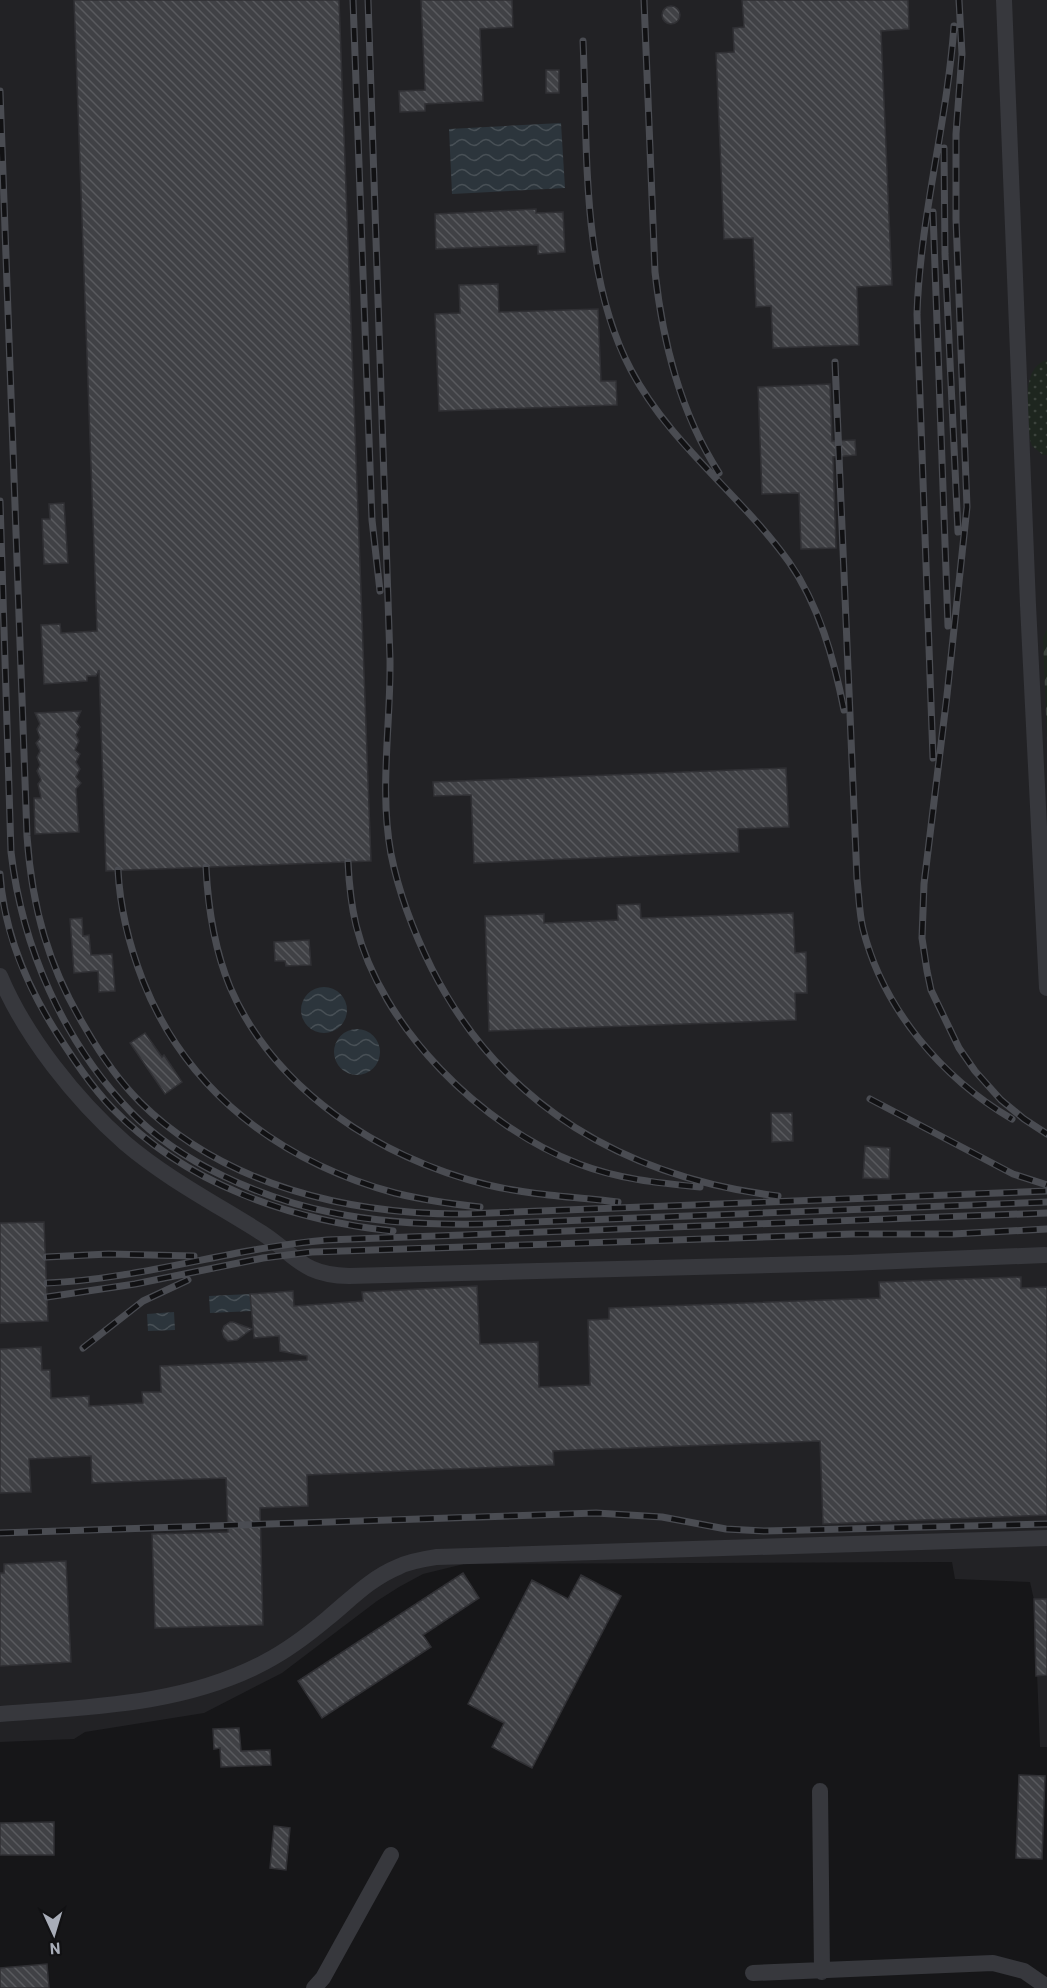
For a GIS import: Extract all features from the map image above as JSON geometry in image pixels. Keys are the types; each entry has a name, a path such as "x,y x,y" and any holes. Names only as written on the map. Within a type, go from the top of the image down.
{"lane":[{"path":"1004,0 1028,605 1043,809 1047,988"},
{"path":"0,976 9,998 36,1041 91,1111 125,1143 161,1170 263,1234 301,1263 320,1274 361,1276 849,1263 1045,1255"},
{"path":"0,1714 137,1702 219,1683 289,1648 383,1574 416,1561 437,1557 1047,1538"},
{"path":"820,1791 822,1972"},
{"path":"314,1988 323,1978 391,1855"},
{"path":"753,1973 822,1972 993,1963 1024,1971 1047,1987"}],"shaded area":[{"path":"0,0 1047,0 1047,1747 1040,1747 1034,1600 1030,1582 955,1579 952,1562 464,1564 423,1574 399,1587 282,1673 204,1713 85,1732 74,1739 0,1742"}],"green space":[{"path":"1047,360 1047,455 1043,455 1032,446 1030,440 1028,394 1032,372"},
{"path":"1047,629 1047,741 1043,638"}],"water":[{"path":"561,123 565,188 452,194 449,129"},
{"path":"324,987 340,994 347,1010 340,1026 324,1033 308,1026 301,1010 308,994"},
{"path":"357,1029 373,1036 380,1052 373,1068 357,1075 341,1068 334,1052 341,1036"},
{"path":"250,1294 252,1311 210,1313 209,1296"},
{"path":"174,1312 175,1330 148,1331 147,1314"}],"building":[{"path":"74,0 339,0 371,861 106,871 99,670 96,676 87,676 87,681 44,684 41,625 60,624 61,633 97,631"},
{"path":"421,0 512,0 513,27 480,29 483,101 425,104 425,111 400,112 399,91 425,90"},
{"path":"742,0 908,0 909,29 881,31 892,285 857,287 859,345 773,348 771,306 756,307 753,238 724,239 716,53 734,52 733,28 744,27"},
{"path":"667,6 675,6 680,11 678,22 667,24 662,19 662,11"},
{"path":"546,70 559,70 559,93 546,93"},
{"path":"536,209 536,213 563,212 565,252 538,254 538,245 436,249 435,214"},
{"path":"498,284 499,312 598,309 601,381 616,381 617,405 439,411 435,314 460,313 459,285"},
{"path":"830,384 832,441 855,440 856,455 833,457 836,548 801,549 799,493 762,494 758,387"},
{"path":"64,503 68,563 44,564 42,519 50,519 49,504"},
{"path":"81,711 76,722 80,727 76,735 79,741 75,750 80,754 76,762 80,769 76,777 81,783 76,789 79,832 35,834 34,798 41,798 38,784 41,780 37,771 40,765 37,757 40,751 36,743 40,738 37,729 40,724 35,713"},
{"path":"786,768 789,827 738,829 739,852 474,863 471,795 434,796 433,782"},
{"path":"640,904 641,918 793,913 795,953 806,952 807,993 795,993 796,1020 489,1031 485,916 544,914 544,923 618,920 617,905"},
{"path":"82,918 83,936 89,935 91,955 112,954 115,991 99,992 98,971 74,973 70,919"},
{"path":"309,940 311,965 286,966 285,961 275,961 274,942"},
{"path":"145,1033 162,1057 164,1055 182,1082 165,1094 130,1043"},
{"path":"771,1113 792,1113 793,1141 772,1142"},
{"path":"865,1146 890,1148 889,1179 863,1178"},
{"path":"44,1222 48,1321 0,1323 0,1223"},
{"path":"1021,1277 1021,1288 1047,1287 1047,1515 823,1524 820,1441 553,1451 554,1465 307,1475 308,1506 260,1508 263,1625 155,1628 152,1534 228,1532 226,1478 92,1483 91,1456 29,1459 31,1492 0,1493 0,1349 41,1347 42,1370 50,1370 51,1398 89,1396 89,1406 143,1403 142,1392 161,1392 160,1366 307,1360 307,1356 280,1351 279,1336 254,1338 250,1294 293,1291 294,1306 363,1301 362,1292 477,1286 480,1344 538,1342 539,1387 590,1385 588,1320 609,1319 609,1308 880,1298 879,1282"},
{"path":"230,1322 252,1329 237,1340 228,1341 222,1331 224,1326"},
{"path":"66,1561 71,1662 0,1666 0,1573 4,1573 4,1564"},
{"path":"463,1573 479,1598 423,1635 431,1647 322,1718 298,1681"},
{"path":"581,1575 621,1596 532,1768 492,1747 504,1723 468,1704 532,1580 568,1599"},
{"path":"1034,1599 1047,1599 1047,1675 1036,1676"},
{"path":"239,1728 241,1751 270,1750 271,1765 221,1767 220,1748 214,1749 213,1729"},
{"path":"1019,1775 1045,1776 1042,1859 1016,1858"},
{"path":"54,1822 54,1855 0,1855 0,1823"},
{"path":"274,1826 290,1828 286,1870 270,1868"},
{"path":"47,1964 49,1988 0,1988 0,1968"}],"railway":[{"path":"353,0 372,520 380,591"},
{"path":"368,0 390,659 386,805 391,854 403,898 432,969 461,1018 494,1060 533,1097 575,1128 621,1153 670,1172 723,1187 778,1196"},
{"path":"644,0 658,299 675,376 694,426 719,473"},
{"path":"959,0 962,54 956,134 956,219 967,507 924,884 922,938 931,990 959,1048 975,1071 1001,1100 1047,1134"},
{"path":"933,758 917,314 923,242 946,98 954,26"},
{"path":"583,41 590,210 595,252 614,333 631,370 665,422 750,514 800,579 824,633 844,710"},
{"path":"0,91 29,862 44,936 61,982 98,1048 132,1094 174,1131 210,1155 250,1175 291,1190 378,1209 466,1214 1047,1191"},
{"path":"944,148 945,254 958,532"},
{"path":"933,212 948,626"},
{"path":"835,362 857,879 863,929 872,958 885,987 919,1039 962,1083 1012,1119"},
{"path":"0,501 11,852 25,923 50,991 85,1054 106,1084 130,1111 173,1147 225,1177 280,1199 334,1213 408,1223 483,1224 1047,1202"},
{"path":"348,862 350,894 356,925 369,963 388,1001 412,1036 440,1069 472,1099 507,1126 579,1164 623,1177 700,1187"},
{"path":"206,867 213,928 230,987 250,1024 274,1058 303,1088 335,1115 371,1138 408,1157 448,1173 488,1185 520,1191 618,1202"},
{"path":"118,870 126,927 143,981 162,1021 185,1057 212,1089 243,1117 277,1142 353,1180 416,1198 480,1207"},
{"path":"0,874 6,917 18,958 46,1016 90,1082 112,1108 141,1135 172,1158 241,1194 316,1218 393,1231"},
{"path":"870,1099 1013,1174 1047,1185"},
{"path":"47,1283 117,1276 257,1250 327,1240 1047,1213"},
{"path":"47,1297 135,1284 263,1258 312,1252 853,1234 953,1234 1047,1229"},
{"path":"46,1257 109,1254 194,1256"},
{"path":"83,1348 143,1301 188,1280"},
{"path":"0,1533 596,1513 662,1517 726,1529 764,1531 1047,1524"}]}
